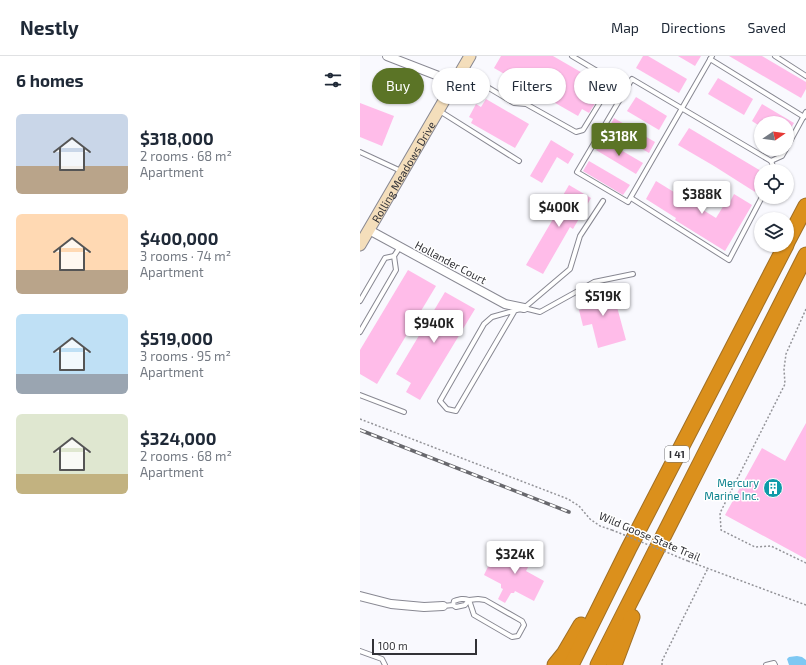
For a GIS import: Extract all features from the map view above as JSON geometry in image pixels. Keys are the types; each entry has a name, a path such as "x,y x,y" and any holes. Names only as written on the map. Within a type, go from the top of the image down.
{"highway":[{"name":"I 41","path":"794,229 806,206"},
{"name":"I 41","path":"571,665 629,548 782,252"},
{"name":"I 41","path":"598,665 671,524 806,255"},
{"path":"614,665 671,524"},
{"path":"555,665 564,654 629,548"}],"main road":[{"name":"Rolling Meadows Drive","path":"463,68 470,56"},
{"name":"Rolling Meadows Drive","path":"360,245 441,104"}],"street":[{"path":"387,56 432,73"},
{"name":"Hollander Court","path":"369,230 505,304 524,308"},
{"path":"360,596 391,604 424,607 443,606"}],"lane":[{"path":"490,89 514,103 526,104 576,132 583,130 610,86 609,78 572,56"},
{"path":"775,56 806,76"},
{"path":"772,164 770,161 682,108 632,79 577,172 628,202 631,198 682,108 711,58 804,117"},
{"path":"438,110 519,161"},
{"path":"794,134 806,112"},
{"path":"360,152 402,172"},
{"path":"770,161 782,156"},
{"path":"631,198 729,260 758,204"},
{"path":"514,312 456,411 447,409 440,401 484,324 492,317 524,308 570,269 580,236 603,200"},
{"path":"360,332 396,270 394,256 400,247"},
{"path":"360,300 385,258 394,256"},
{"path":"524,308 540,312 594,282 633,274"},
{"path":"360,395 404,412"},
{"path":"443,606 452,604 454,601 464,598 469,600 485,600 522,621 524,625 518,636 512,637 474,615 469,600"},
{"path":"452,604 456,607 465,605 469,600"},
{"path":"360,650 382,659 384,665"},
{"path":"766,665 774,663 775,665"}],"path":[{"path":"806,309 786,354 784,369 785,384 720,513 721,530 755,548 771,546 806,563"},
{"name":"Wild Goose State Trail","path":"360,419 568,499 579,506 590,519 600,526 806,605"},
{"path":"662,665 662,661 708,568"}],"water":[{"path":"797,656 806,660 806,665 789,665 787,659 789,657"}],"building":[{"path":"501,56 553,56 574,68 574,104 595,104 589,113 582,109 578,116 557,104 566,104 566,68 498,68 498,70 494,68"},
{"path":"643,56 648,56 687,79 679,93 636,68"},
{"path":"678,56 701,56 695,66"},
{"path":"729,56 762,56 806,82 806,89 801,98"},
{"path":"718,78 753,99 744,115 708,94"},
{"path":"636,97 667,116 659,130 627,111"},
{"path":"490,101 529,124 515,148 471,123 473,119 469,117 476,104 481,107 483,104 490,104"},
{"path":"360,103 394,116 382,146 360,137"},
{"path":"762,104 782,116 755,116"},
{"path":"614,118 655,142 649,153 608,129"},
{"path":"689,128 754,167 754,191 714,166 678,145"},
{"path":"602,139 643,163 636,174 596,150"},
{"path":"551,140 574,154 568,164 557,157 542,183 530,176"},
{"path":"589,161 630,185 623,195 583,171"},
{"path":"656,181 716,218 727,200 730,202 734,194 752,205 725,251 675,220 676,218 646,199"},
{"path":"569,185 591,198 573,229 570,227 543,274 526,265 553,219 551,216"},
{"path":"408,270 436,286 377,384 360,374 360,350"},
{"path":"611,285 626,340 598,348 592,324 583,326 579,310 588,307 584,293"},
{"path":"445,292 475,309 420,400 406,392 411,383 396,374"},
{"name":"Mercury Marine Inc.","path":"806,423 806,559 725,515 762,448 785,461"},
{"path":"520,544 536,552 526,571 544,581 534,601 515,591 514,593 511,593 505,603 498,599 503,589 501,588 501,584 484,575 494,554 511,562"}],"railway":[{"path":"360,430 569,512"}],"place":[{"name":"Mercury Marine Inc.","path":"773,488"}]}
